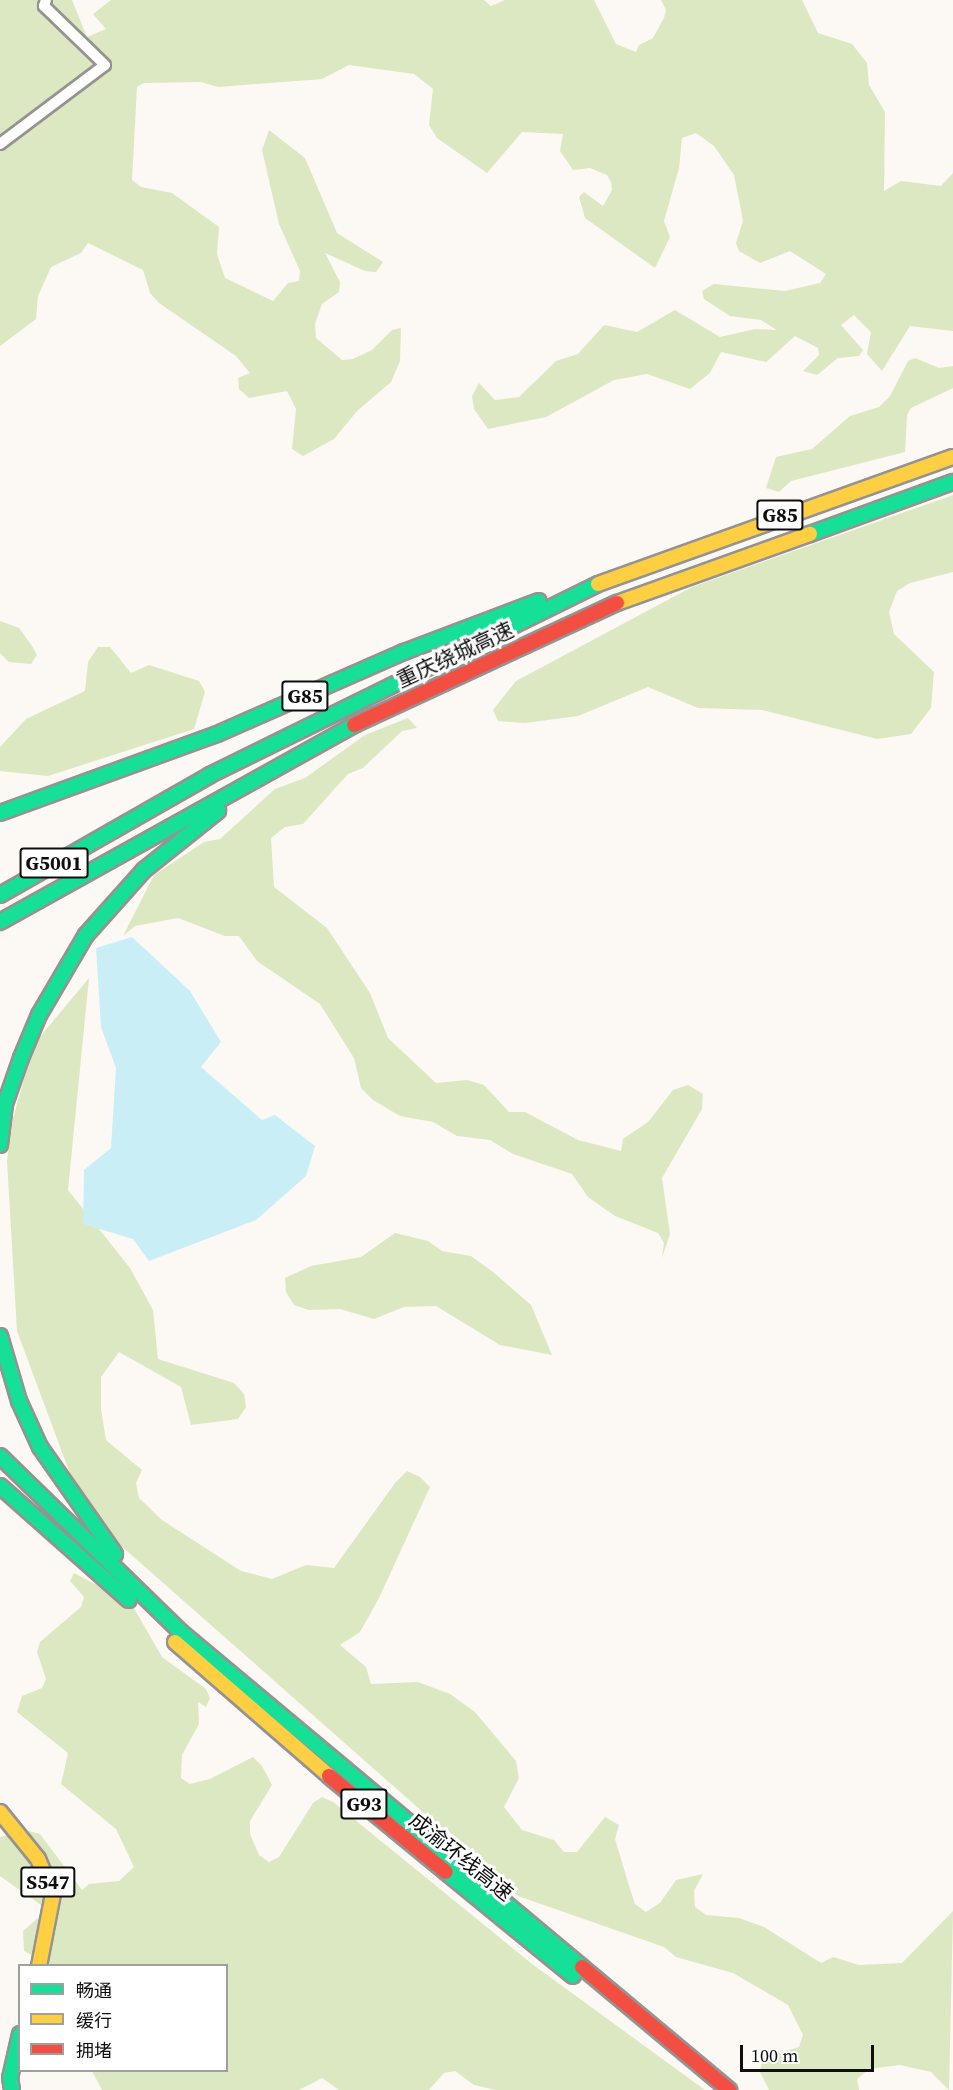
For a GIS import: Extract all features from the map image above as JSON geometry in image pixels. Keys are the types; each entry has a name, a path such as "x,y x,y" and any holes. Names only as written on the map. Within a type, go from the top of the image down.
{"main road":[{"name":"重庆绕城高速","path":"0,895 107,830 609,578 953,457"},
{"name":"重庆绕城高速","path":"0,922 122,851 287,761 617,603 953,482"},
{"name":"G85","path":"0,813 217,734 507,611 609,578"},
{"path":"0,1145 5,1104 21,1058 39,1015 86,935 170,846 287,761"},
{"name":"G93","path":"0,1335 19,1401 40,1447 93,1528 181,1632"},
{"path":"0,1456 181,1632"},
{"path":"0,1480 26,1507"},
{"name":"G93","path":"0,1486 26,1507"},
{"name":"成渝环线高速","path":"26,1507 247,1708 712,2090"},
{"name":"成渝环线高速","path":"181,1632 729,2090"},
{"name":"S547","path":"0,1812 38,1859 53,1893 51,1923 39,1964"},
{"path":"12,2090 18,2048"}],"street":[{"path":"0,144 105,65 44,6 46,0"}],"green space":[{"path":"0,0 72,0 87,37 106,29 93,14 111,0 484,0 491,6 505,0 594,0 616,44 636,52 639,45 653,38 664,18 666,10 661,0 802,0 818,33 852,44 867,63 869,85 885,112 884,191 901,181 941,186 953,173 953,331 910,326 882,371 867,354 871,332 854,315 841,325 863,350 859,356 838,358 817,375 803,371 819,355 818,348 795,336 766,362 721,352 710,373 690,389 647,374 614,380 546,417 488,429 474,409 472,396 479,383 495,400 519,397 556,361 578,354 604,325 637,332 675,310 720,337 755,329 777,330 761,320 730,316 704,299 702,291 714,284 785,291 820,283 826,274 790,251 760,263 739,251 736,243 743,221 734,175 714,146 696,133 682,138 679,168 664,221 670,237 655,268 585,218 579,197 584,192 603,206 612,190 611,182 607,175 590,168 573,170 560,151 563,134 522,132 487,173 437,138 429,125 433,89 414,74 349,65 322,79 218,87 201,82 144,83 137,87 132,180 141,187 172,193 219,227 217,254 225,278 273,301 288,283 299,281 300,271 279,224 262,150 269,130 305,158 337,233 383,262 376,272 365,271 325,253 340,282 339,292 322,304 315,324 316,338 342,360 353,359 372,350 392,330 401,328 400,361 391,382 357,411 334,439 303,456 292,449 296,409 287,391 249,398 239,389 238,378 250,373 236,356 159,303 150,293 143,270 88,243 81,253 51,267 38,296 36,319 0,346"},
{"path":"915,358 939,368 953,366 953,388 911,408 907,415 905,452 791,481 779,492 766,488 776,457 812,449 850,416 879,407 890,396 908,361"},
{"path":"953,495 953,572 910,583 897,591 889,612 894,634 934,672 931,708 911,734 877,739 762,710 698,708 648,687 578,716 525,723 498,721 493,710 516,681 692,587"},
{"path":"0,621 19,628 32,646 37,655 31,664 9,662 0,653"},
{"path":"98,647 110,647 131,673 149,665 199,681 205,692 194,729 48,776 0,771 0,747 26,719 85,691 88,662"},
{"path":"408,718 417,728 402,731 363,768 348,774 303,824 285,827 271,838 274,887 327,928 370,993 388,1038 436,1083 467,1080 484,1085 509,1112 525,1112 578,1140 621,1151 623,1139 648,1122 673,1090 688,1085 703,1094 702,1109 662,1178 670,1234 662,1258 664,1243 658,1233 615,1216 588,1197 572,1174 513,1154 490,1140 457,1136 433,1122 400,1116 373,1100 361,1088 354,1058 320,1004 257,961 239,936 225,936 178,918 135,926 123,936 154,875 204,842 220,839 275,789 305,778 365,735"},
{"path":"89,978 68,1190 130,1268 153,1310 158,1359 234,1383 244,1394 246,1407 238,1419 191,1425 181,1387 119,1352 101,1377 101,1409 106,1440 142,1470 136,1483 139,1498 162,1520 241,1571 272,1579 306,1565 334,1568 395,1483 407,1471 420,1477 430,1487 379,1598 360,1632 340,1645 366,1667 371,1684 418,1682 450,1694 475,1712 516,1761 519,1778 504,1807 522,1830 554,1840 564,1852 577,1852 605,1817 619,1825 615,1839 630,1889 635,1904 646,1912 660,1903 676,1880 703,1874 694,1891 695,1907 706,1915 739,1918 764,1927 821,1963 833,1957 859,1965 902,1963 953,1911 949,2090 931,2072 900,2065 869,2069 857,2079 859,2090 769,2090 760,2072 763,2058 799,2047 803,2035 788,2005 733,1973 676,1957 664,1947 518,1896 85,1514 17,1331 7,1161 12,1122 34,1044"},
{"path":"395,1233 428,1241 442,1251 471,1256 493,1272 531,1305 552,1355 500,1345 436,1306 404,1307 374,1319 340,1309 309,1310 294,1305 286,1292 285,1278 311,1266 361,1257"},
{"path":"74,1573 131,1603 162,1657 206,1689 210,1698 206,1707 198,1702 199,1724 182,1755 181,1778 190,1784 210,1779 253,1757 262,1766 272,1785 250,1821 250,1834 259,1855 269,1862 279,1857 313,1803 322,1797 333,1802 532,1964 705,2090 496,2090 474,2085 455,2071 444,2073 429,2090 339,2090 322,2078 299,2090 102,2090 93,2072 228,2072 228,1964 49,1964 24,1951 23,1931 40,1916 41,1905 0,1876 0,1837 29,1831 40,1834 82,1890 89,1884 119,1881 134,1867 116,1829 61,1784 68,1753 17,1712 22,1696 42,1688 46,1679 37,1652 40,1642 81,1607 84,1597 70,1581"}],"water":[{"path":"132,937 190,991 221,1042 201,1067 262,1120 275,1115 315,1146 306,1176 256,1220 149,1261 133,1239 83,1224 84,1170 111,1148 116,1068 101,1027 96,948"}],"traffic: fast":[{"path":"810,534 953,482"},
{"path":"0,895 210,775 598,584"},
{"path":"0,813 217,734 404,652 539,601"},
{"path":"0,922 354,725"},
{"path":"0,1145 5,1104 21,1058 39,1015 86,935 144,870 218,811"},
{"path":"0,1336 19,1401 40,1447 115,1554"},
{"path":"0,1456 181,1632 582,1967"},
{"path":"0,1486 129,1600"},
{"path":"446,1872 573,1976"},
{"path":"12,2090 10,2078 18,2043"}],"traffic: slow":[{"path":"598,584 953,457"},
{"path":"617,603 810,534"},
{"path":"175,1642 329,1776"},
{"path":"0,1812 38,1859 53,1894 39,1964"}],"traffic: jam":[{"path":"354,725 617,603"},
{"path":"329,1776 446,1872"},
{"path":"582,1967 729,2090"}]}
